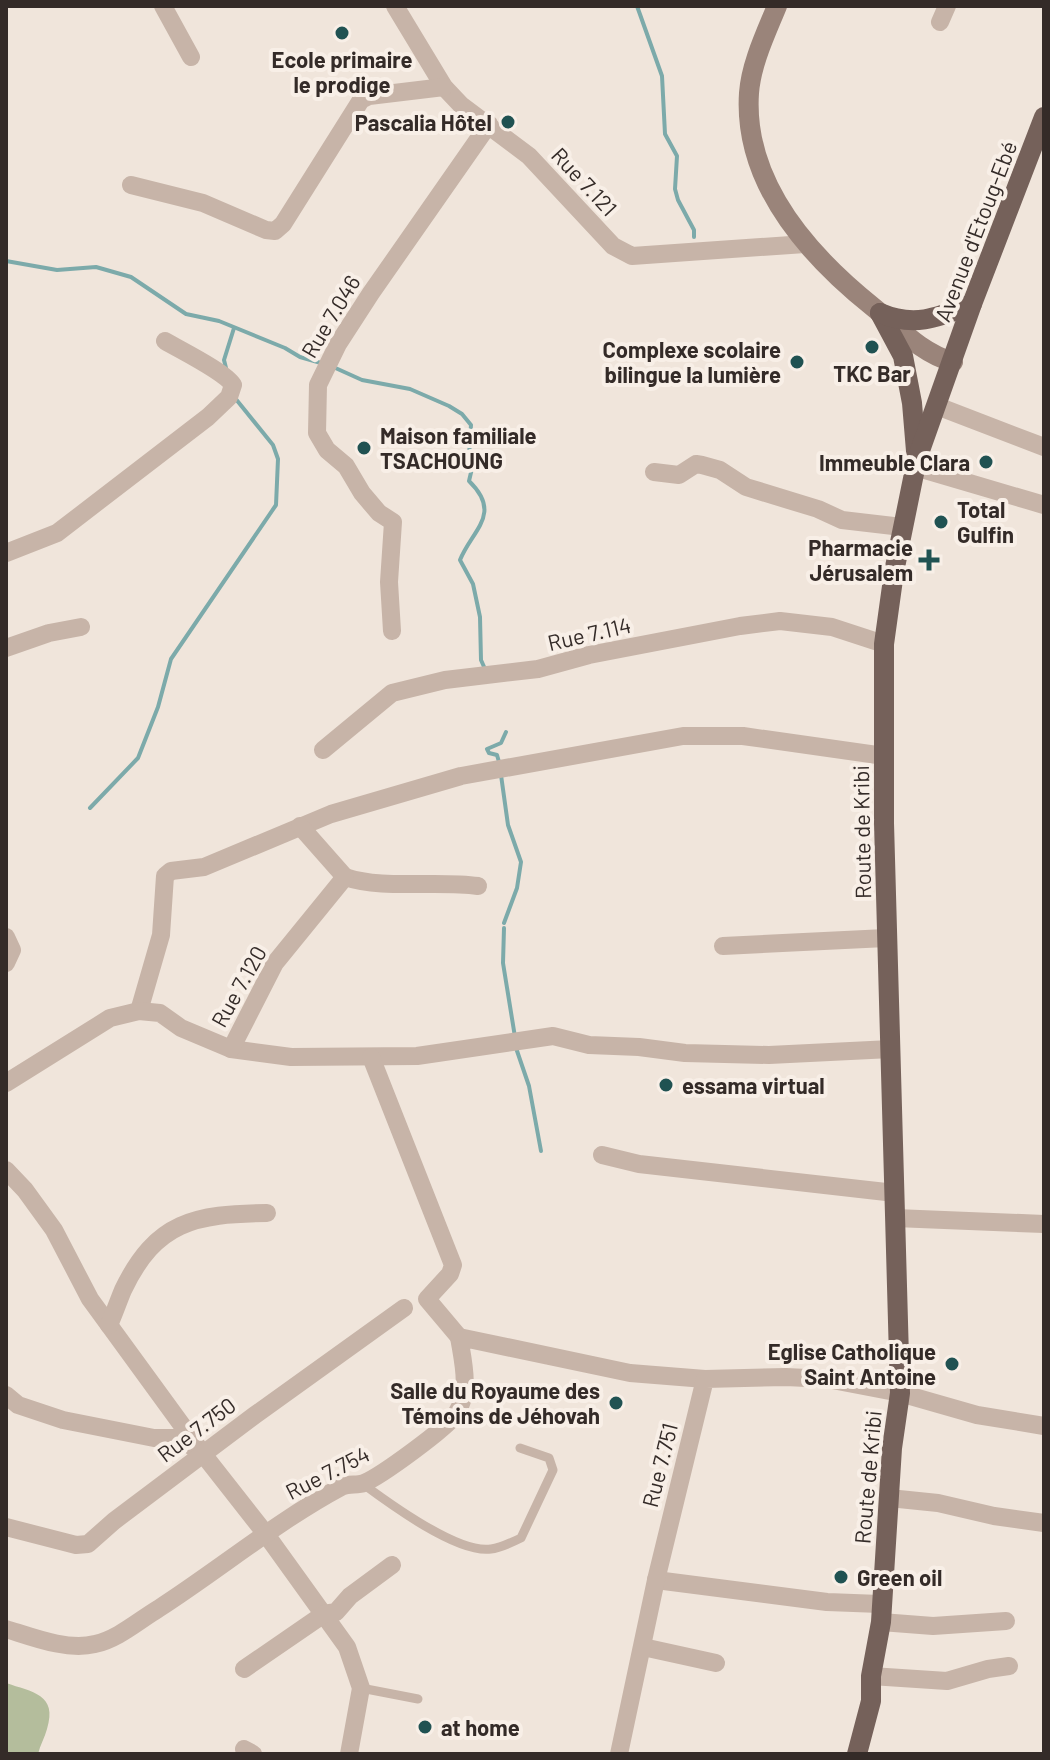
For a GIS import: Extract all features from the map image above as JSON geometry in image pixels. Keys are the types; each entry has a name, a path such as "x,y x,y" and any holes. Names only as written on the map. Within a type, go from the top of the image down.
{"main road":[{"path":"777,6 762,42 749,91 749,111 757,153 779,209 805,244 851,290 921,348 953,362"},
{"name":"Avenue d'Etoug-Ebé","path":"953,362 1044,117"},
{"path":"880,313 899,321 915,321 938,318 972,304"},
{"path":"880,313 903,356 909,377 916,463"},
{"name":"Route de Kribi","path":"857,1754 871,1701 900,1393 886,938 884,644 902,527 916,463 953,362"}],"street":[{"path":"163,6 191,57"},
{"name":"Rue 7.121","path":"395,6 444,87 461,105 529,156 613,246 632,256 805,244"},
{"path":"131,185 203,203 275,231 283,224 361,100 369,96 444,87"},
{"name":"Rue 7.046","path":"392,631 389,582 393,522 379,513 362,493 346,466 327,450 317,433 318,385 338,344 371,293 489,124"},
{"path":"6,553 57,533 208,417 229,397 233,385 225,373 199,362 165,341"},
{"path":"937,406 1044,447"},
{"path":"916,463 1044,505"},
{"path":"654,472 679,475 696,464 702,465 720,470 746,487 818,509 842,520 902,527"},
{"name":"Rue 7.114","path":"323,750 392,693 445,680 538,669 589,655 780,621 832,627 884,644"},
{"path":"6,648 49,633 81,627"},
{"path":"6,1083 110,1018 139,1011 161,935 165,876 171,871 212,865 331,814 461,776 692,736 752,736 884,756"},
{"path":"300,826 345,877 369,883 452,882 478,886"},
{"name":"Rue 7.120","path":"139,1011 160,1013 181,1028 231,1049 275,963 345,877"},
{"path":"6,937 12,950 6,963"},
{"path":"723,946 886,938"},
{"path":"231,1049 291,1057 417,1056 553,1036 589,1045 685,1053 769,1055 891,1049"},
{"path":"371,1057 453,1265 450,1274 427,1299 459,1337 630,1373 705,1379 814,1378 900,1393 977,1415 1044,1426"},
{"path":"602,1155 639,1164 895,1193"},
{"path":"6,1170 54,1230 90,1299 347,1647 361,1688 349,1754"},
{"path":"109,1325 124,1289 149,1250 170,1230 191,1220 267,1213"},
{"path":"895,1218 1044,1224"},
{"name":"Rue 7.750","path":"6,1527 76,1545 88,1544 203,1454 404,1308"},
{"name":"Rue 7.754","path":"6,1629 73,1647 110,1639 192,1587 265,1533 346,1485 363,1484 433,1437 459,1411 465,1375 459,1337"},
{"name":"Rue 7.751","path":"619,1754 656,1580 705,1379"},
{"path":"6,1395 18,1405 63,1420 154,1438 181,1438 203,1454"},
{"path":"889,1498 938,1503 1044,1523"},
{"path":"244,1669 324,1614 336,1612 350,1596 392,1565"},
{"path":"656,1580 827,1602 933,1626 1006,1621"},
{"path":"643,1647 716,1663"},
{"path":"871,1676 947,1681 1009,1666"}],"lane":[{"path":"363,1484 391,1505 465,1547 491,1549 521,1538 553,1470 549,1458 520,1448"},
{"path":"361,1688 418,1699"}],"green space":[{"path":"6,1683 33,1692 46,1701 49,1717 38,1754 6,1754"}],"waterway":[{"path":"637,6 662,76 665,134 677,156 675,189 694,230 694,237"},
{"path":"6,261 57,270 96,267 131,277 186,314 219,321 300,357 321,363"},
{"path":"226,368 224,360 234,328"},
{"path":"331,366 362,380 410,389 449,406 462,414 471,425 469,456 473,464 469,481 484,503 484,513 460,560 473,584 480,617 481,660 485,669"},
{"path":"90,808 138,758 158,707 171,659 276,505 278,459 273,445 235,398"},
{"path":"499,762 497,755 489,753 487,749 501,743 506,732"},
{"path":"501,775 508,825 521,862 517,888 504,923"},
{"path":"504,928 503,963 515,1037"},
{"path":"515,1045 529,1086 541,1151"}],"place":[{"name":"Ecole primaire le prodige","path":"342,33"},
{"name":"Pascalia Hôtel","path":"508,122"},
{"name":"TKC Bar","path":"872,347"},
{"name":"Complexe scolaire bilingue la lumière","path":"797,362"},
{"name":"Maison familiale TSACHOUNG","path":"364,448"},
{"name":"Immeuble Clara","path":"986,462"},
{"name":"Total Gulfin","path":"941,522"},
{"name":"Pharmacie Jérusalem","path":"929,560"},
{"name":"essama virtual","path":"666,1085"},
{"name":"Eglise Catholique Saint Antoine","path":"952,1364"},
{"name":"Salle du Royaume des Témoins de Jéhovah","path":"616,1403"},
{"name":"Green oil","path":"841,1577"},
{"name":"at home","path":"425,1727"}]}
